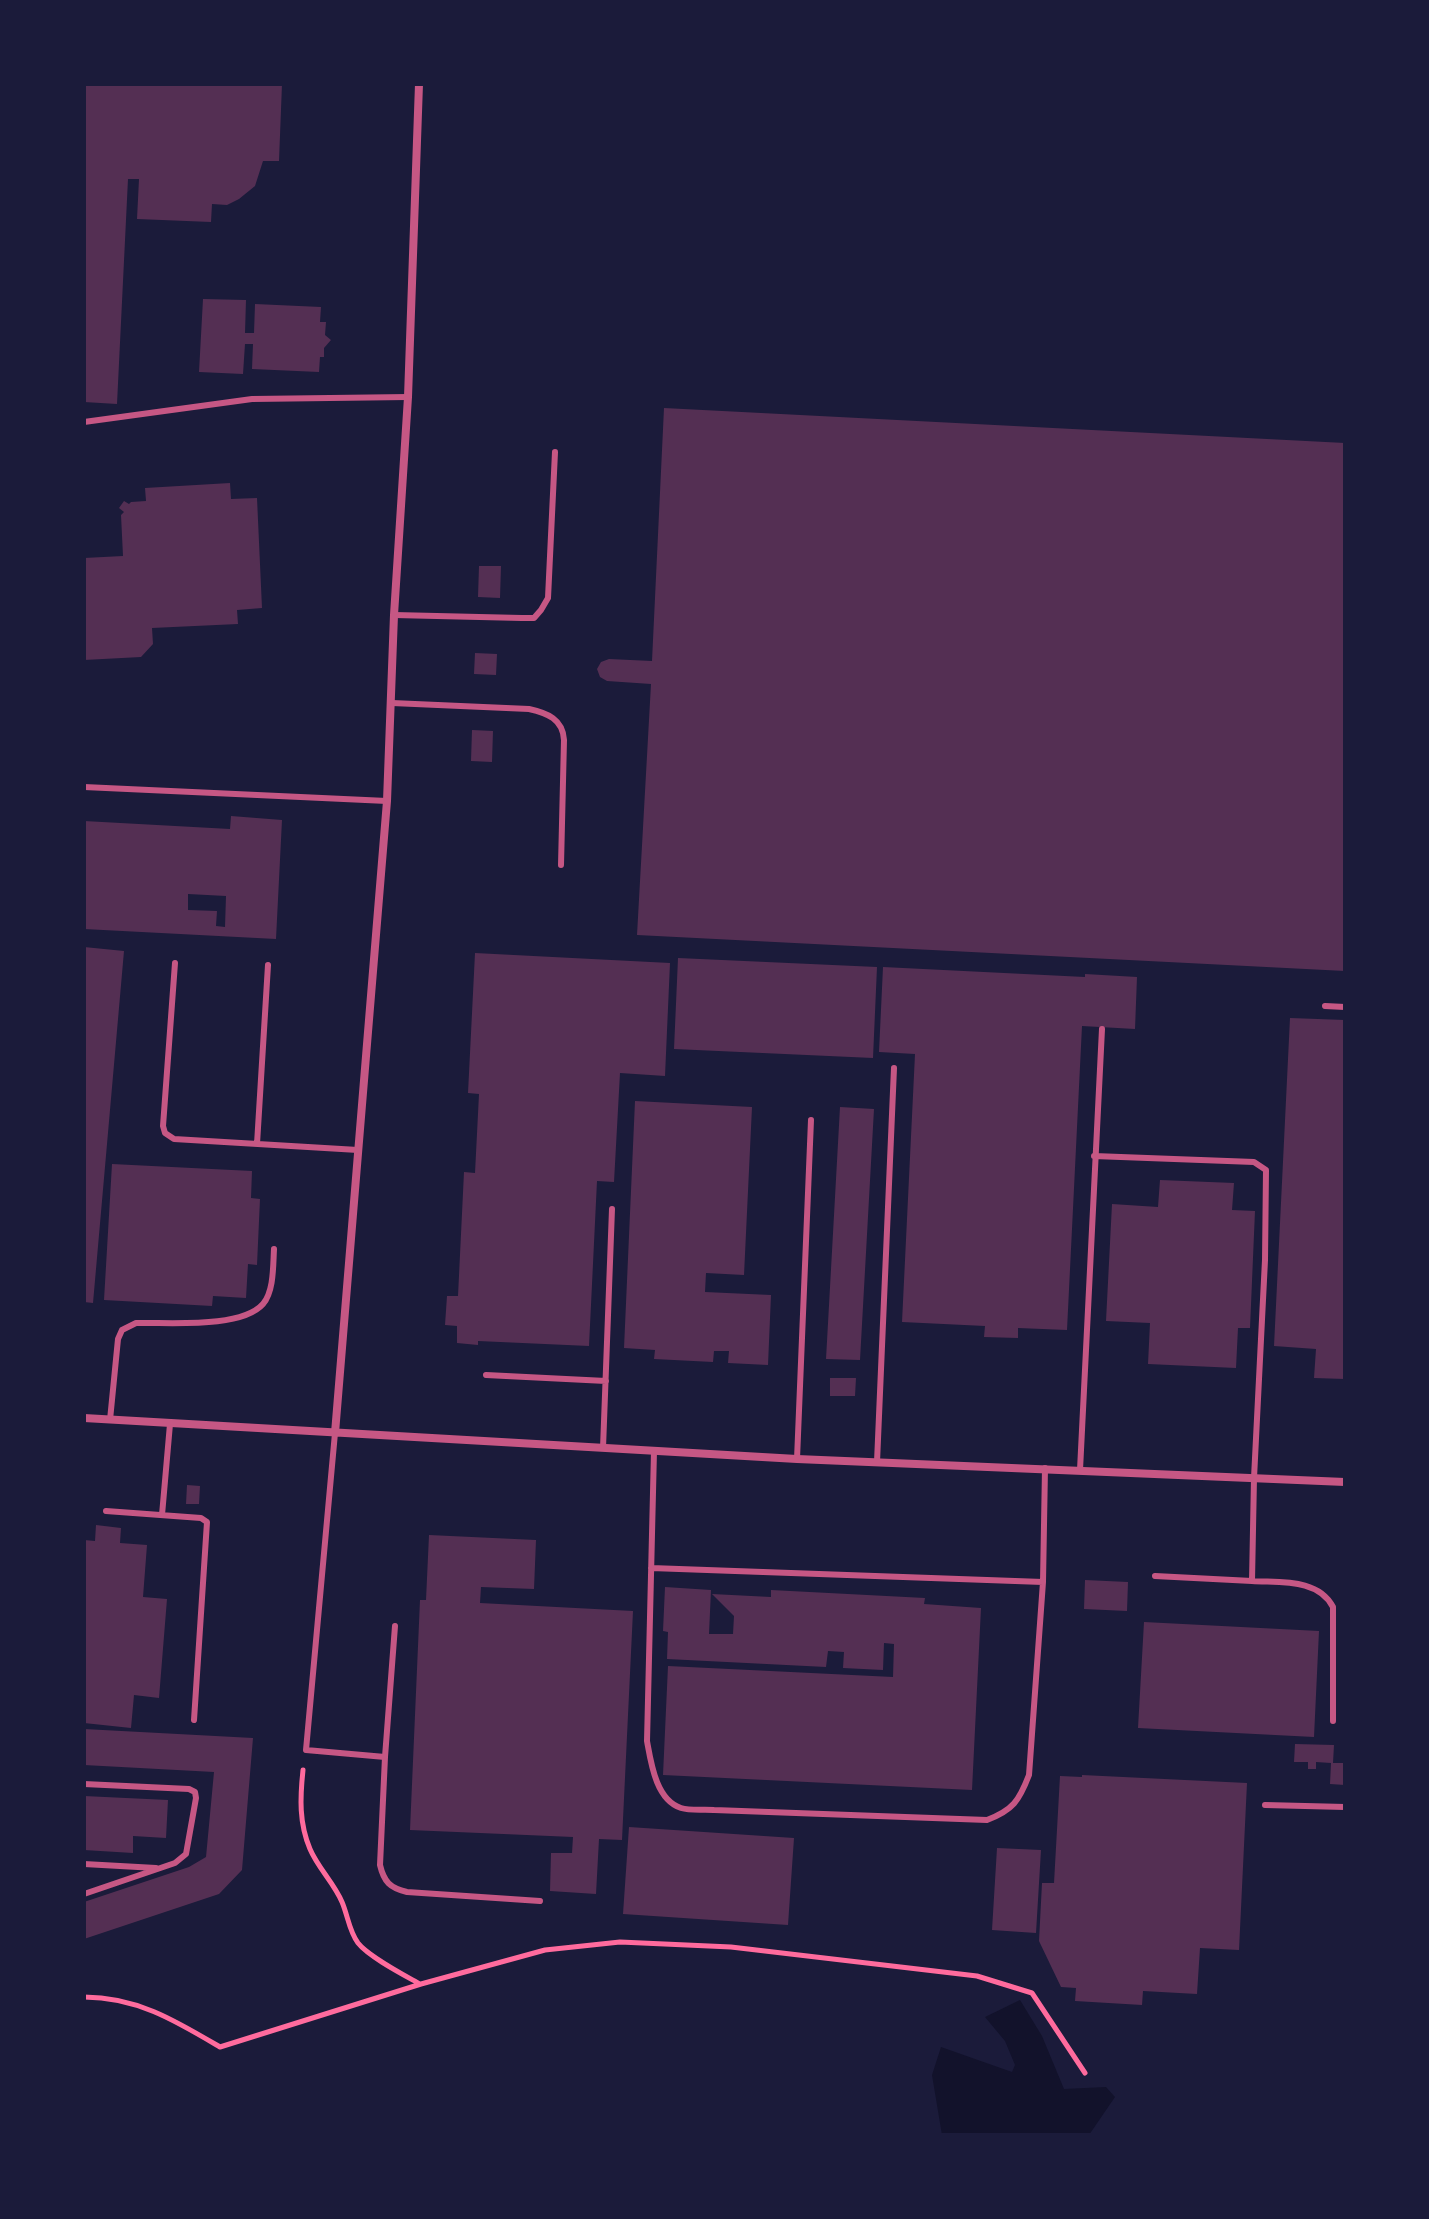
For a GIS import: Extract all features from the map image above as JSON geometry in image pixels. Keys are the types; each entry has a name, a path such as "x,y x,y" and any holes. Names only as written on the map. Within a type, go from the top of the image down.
{"street":[{"path":"335,1433 387,801 394,615 408,397 419,84"},
{"path":"84,1418 797,1459 1345,1482"}],"lane":[{"path":"84,422 252,399 408,397"},
{"path":"394,615 534,618 548,598 555,452"},
{"path":"392,703 513,707 541,712 559,723 564,740 561,865"},
{"path":"84,787 387,801"},
{"path":"175,963 163,1126 165,1133 174,1139 358,1150"},
{"path":"257,1144 268,965"},
{"path":"1325,1006 1345,1007"},
{"path":"1080,1470 1102,1029"},
{"path":"877,1462 894,1068"},
{"path":"797,1459 811,1120"},
{"path":"1094,1156 1254,1162 1266,1170 1252,1581"},
{"path":"603,1448 612,1209"},
{"path":"110,1420 118,1339 122,1330 136,1323 237,1320 253,1312 263,1304 269,1293 274,1249"},
{"path":"486,1375 606,1381"},
{"path":"162,1515 170,1424"},
{"path":"335,1433 306,1750 385,1757"},
{"path":"654,1451 647,1741 653,1772 662,1792 679,1808 729,1811 987,1820 1006,1813 1021,1797 1029,1775 1035,1719 1043,1582 1045,1468"},
{"path":"106,1511 206,1520 194,1720"},
{"path":"651,1568 1043,1582"},
{"path":"1155,1576 1299,1584 1328,1597 1333,1607 1333,1721"},
{"path":"395,1626 385,1757 380,1865 383,1878 389,1886 407,1892 540,1901"},
{"path":"84,1784 189,1789 195,1792 186,1854 175,1863 84,1894"},
{"path":"1265,1805 1345,1807"},
{"path":"84,1864 160,1868"}],"path":[{"path":"306,1750 299,1805 310,1850 334,1885 359,1945 421,1984"},
{"path":"84,1997 110,1997 166,2015 220,2047 421,1984 545,1950 620,1942 731,1947 977,1976 1032,1993 1085,2073"}],"shaded area":[{"path":"1020,2000 1042,2036 1064,2089 1106,2087 1115,2097 1089,2135 942,2135 932,2075 941,2047 1012,2072 1015,2065 1005,2041 985,2017"}],"building":[{"path":"84,84 282,84 279,161 263,161 255,186 239,199 227,205 212,204 211,222 137,219 139,179 128,179 117,404 84,402"},
{"path":"203,299 246,300 245,333 254,333 255,304 321,307 320,322 326,322 325,335 331,340 324,348 324,357 320,357 319,372 252,369 253,344 245,344 243,374 199,372"},
{"path":"664,408 1345,443 1345,971 637,935 651,684 607,681 600,677 597,669 601,662 609,659 652,661"},
{"path":"230,483 231,499 257,498 262,608 237,610 238,624 152,628 153,644 141,657 84,660 84,558 123,556 121,515 124,512 119,508 124,501 129,504 146,501 145,488"},
{"path":"479,566 501,566 500,598 478,597"},
{"path":"475,653 497,654 496,675 474,674"},
{"path":"472,730 493,731 492,762 471,761"},
{"path":"231,816 282,820 276,939 84,929 84,821 230,829","holes":["188,894 226,896 225,927 216,926 217,911 188,910"]},
{"path":"84,947 124,951 93,1303 84,1302"},
{"path":"475,953 670,963 665,1076 620,1073 614,1182 597,1181 589,1346 478,1341 478,1345 457,1343 457,1326 445,1325 447,1296 458,1296 464,1172 475,1173 479,1094 468,1093"},
{"path":"678,958 877,967 873,1058 674,1049"},
{"path":"883,967 1137,977 1135,1029 1082,1026 1067,1330 1018,1328 1018,1338 984,1337 985,1326 902,1322 915,1054 879,1052"},
{"path":"1290,1018 1345,1020 1345,1379 1314,1378 1316,1349 1274,1346"},
{"path":"635,1101 752,1107 744,1275 706,1273 705,1292 771,1295 768,1365 728,1363 729,1351 714,1351 713,1362 654,1359 655,1350 624,1348"},
{"path":"840,1107 874,1109 860,1360 826,1359"},
{"path":"112,1164 252,1171 251,1198 260,1199 257,1265 248,1264 246,1298 213,1296 212,1306 104,1300"},
{"path":"1160,1180 1234,1183 1232,1210 1255,1211 1250,1328 1238,1328 1236,1368 1148,1364 1150,1323 1106,1321 1112,1204 1158,1207"},
{"path":"830,1378 856,1378 855,1396 830,1396"},
{"path":"187,1485 200,1486 199,1504 186,1504"},
{"path":"96,1525 121,1528 120,1543 147,1545 143,1597 167,1599 159,1698 134,1695 131,1728 84,1723 84,1540 95,1541"},
{"path":"429,1535 536,1540 534,1589 481,1587 480,1603 633,1611 622,1840 599,1839 596,1894 550,1891 551,1853 572,1853 573,1837 410,1830 420,1600 426,1600"},
{"path":"1085,1580 1128,1582 1127,1611 1084,1609"},
{"path":"665,1587 711,1590 709,1634 733,1634 734,1616 712,1594 771,1597 771,1590 925,1598 924,1604 981,1608 972,1790 663,1775 668,1666 893,1677 894,1644 884,1643 883,1670 843,1668 844,1652 828,1651 826,1667 667,1659 668,1632 663,1631"},
{"path":"1144,1622 1319,1631 1314,1737 1138,1728"},
{"path":"84,1729 253,1738 242,1870 219,1894 84,1939 84,1902 189,1867 206,1857 214,1772 84,1765"},
{"path":"1295,1744 1334,1745 1333,1763 1345,1763 1345,1785 1330,1784 1331,1763 1316,1762 1316,1769 1308,1769 1308,1762 1294,1762"},
{"path":"1060,1776 1247,1783 1239,1950 1200,1948 1197,1994 1143,1991 1142,2005 1075,2001 1076,1988 1061,1987 1039,1941 1042,1883 1054,1883"},
{"path":"84,1796 168,1800 166,1838 133,1836 133,1853 84,1850"},
{"path":"629,1827 794,1838 788,1925 623,1914"},
{"path":"997,1848 1041,1850 1036,1933 992,1930"}]}
